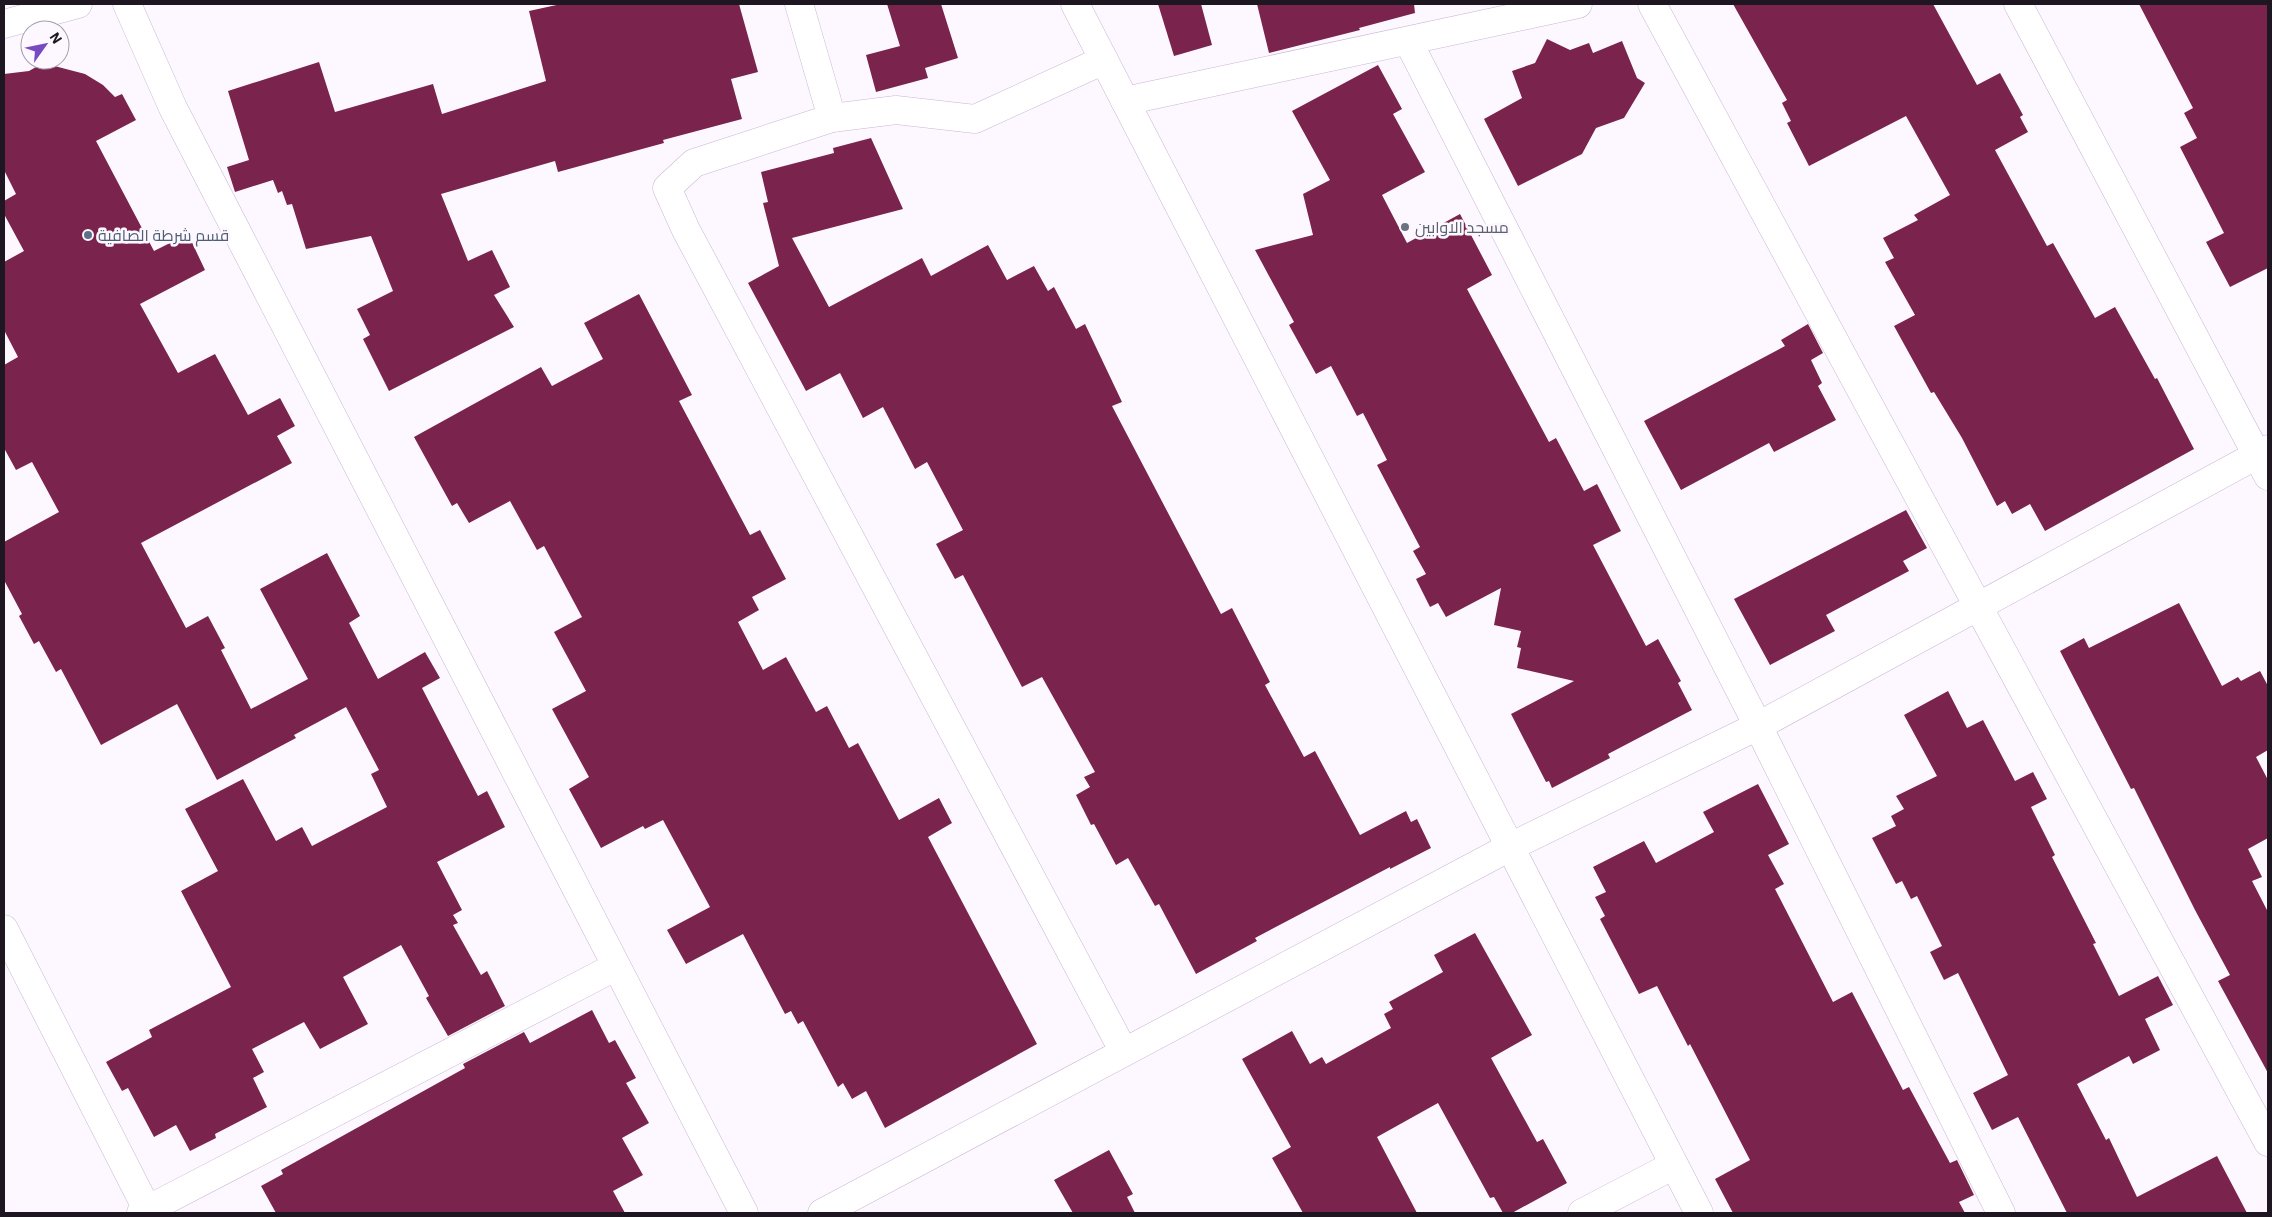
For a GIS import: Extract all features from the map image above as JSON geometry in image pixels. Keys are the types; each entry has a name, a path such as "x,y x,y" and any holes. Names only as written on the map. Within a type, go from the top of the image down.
{"main road":[{"path":"4,24 78,4"},
{"path":"127,4 174,108 615,967 744,1213"},
{"path":"799,4 832,118"},
{"path":"1075,4 1698,1213"},
{"path":"1125,101 1578,4"},
{"path":"1652,4 2268,1142"},
{"path":"822,1213 1510,847 1758,726 1978,606 2265,460 2018,4"},
{"path":"1408,41 1758,726 2001,1213"},
{"path":"1104,60 975,119 896,110 832,118 694,163 667,188 686,230 1124,1052"},
{"path":"4,929 146,1212 615,967"},
{"path":"1582,1213 1674,1165"}],"building":[{"path":"561,4 739,4 758,72 731,79 742,119 663,140 664,143 558,172 555,161 441,194 468,261 492,250 510,287 494,295 514,327 389,391 363,339 370,335 357,309 393,291 371,236 306,249 292,204 287,205 282,191 278,193 273,180 235,192 227,167 249,160 228,91 319,62 335,112 433,84 442,114 546,81 529,11"},
{"path":"887,4 941,4 958,58 925,68 928,78 876,92 866,55 900,46"},
{"path":"1158,4 1201,4 1212,45 1174,56"},
{"path":"1257,4 1414,4 1415,13 1359,28 1360,30 1269,53"},
{"path":"1733,4 1933,4 1977,85 2000,73 2023,115 2020,117 2028,132 1995,150 2047,246 2053,243 2095,318 2115,307 2155,379 2157,378 2194,449 2045,531 2030,504 2012,514 2005,501 1997,506 1962,438 1934,392 1931,393 1894,326 1915,315 1885,262 1894,258 1883,238 1918,220 1914,215 1950,195 1906,116 1809,166 1787,123 1791,121 1782,103 1787,100"},
{"path":"2139,4 2268,4 2268,268 2230,287 2206,242 2224,233 2180,147 2197,138 2184,113 2193,108"},
{"path":"1547,39 1570,50 1589,43 1593,53 1622,41 1637,78 1645,83 1624,118 1596,128 1582,154 1518,186 1484,119 1522,98 1512,71 1535,63"},
{"path":"1378,65 1402,109 1393,114 1425,172 1382,195 1407,243 1460,214 1492,275 1467,289 1549,442 1556,438 1584,491 1597,484 1621,531 1593,545 1646,646 1658,639 1681,681 1678,683 1692,710 1608,754 1610,758 1552,788 1549,781 1546,782 1511,714 1574,681 1517,668 1521,648 1517,647 1521,631 1494,625 1501,588 1446,617 1438,603 1430,607 1416,579 1426,574 1413,551 1420,547 1377,465 1387,460 1363,413 1357,416 1331,366 1316,374 1289,325 1294,322 1255,250 1313,235 1303,194 1330,180 1292,111"},
{"path":"70,70 85,74 103,85 115,97 122,94 136,120 96,141 154,251 188,234 205,270 140,304 178,373 215,354 248,415 280,398 295,426 277,436 292,463 141,543 186,628 208,616 225,648 221,650 251,709 308,679 260,589 327,553 360,616 349,623 378,679 425,652 440,678 422,688 478,796 487,791 505,827 437,862 462,910 453,915 458,923 453,925 481,975 487,971 505,1006 448,1036 426,998 429,996 401,945 343,977 368,1024 320,1049 304,1022 252,1049 264,1072 253,1078 267,1107 215,1134 216,1138 190,1151 176,1125 154,1137 128,1088 122,1091 106,1062 152,1037 149,1030 231,987 181,891 218,871 185,809 243,779 276,841 302,827 312,846 387,807 371,774 379,770 346,707 294,735 296,738 217,780 177,704 101,745 61,669 56,672 39,641 34,644 19,616 22,614 4,580 4,542 59,512 32,462 16,470 4,448 4,365 18,357 4,330 4,262 24,251 4,214 4,201 16,194 4,170 4,74"},
{"path":"871,138 903,209 792,238 829,307 922,258 931,276 988,245 1007,280 1034,266 1048,291 1054,287 1076,329 1085,324 1122,402 1112,406 1221,614 1232,608 1270,682 1265,685 1304,757 1315,751 1360,835 1406,811 1411,822 1417,819 1431,848 1390,869 1390,867 1255,938 1257,941 1196,974 1159,904 1155,906 1128,858 1116,865 1094,824 1091,825 1076,795 1090,787 1084,777 1095,772 1042,677 1022,687 963,575 955,579 936,544 963,530 927,462 915,469 883,407 863,418 840,373 806,391 748,283 779,266 763,203 768,202 761,172 834,153 833,148"},
{"path":"639,294 692,395 679,401 750,535 760,530 786,579 752,597 759,610 738,622 763,670 786,657 816,712 827,706 849,748 858,743 899,820 939,798 952,823 928,837 1037,1044 885,1128 866,1091 852,1099 843,1083 838,1087 803,1021 798,1024 791,1011 785,1014 743,934 686,964 667,930 710,907 663,820 645,829 643,826 601,848 569,789 589,777 552,709 586,691 554,632 582,617 544,546 537,550 510,501 469,523 457,503 452,506 414,437 541,367 552,386 603,359 584,323"},
{"path":"1808,324 1823,353 1811,360 1822,383 1818,386 1836,420 1774,452 1769,443 1681,490 1644,421 1785,346 1781,340"},
{"path":"1906,510 1927,548 1903,561 1909,571 1826,615 1835,631 1770,665 1734,599"},
{"path":"2179,603 2222,686 2238,677 2241,681 2260,671 2268,686 2268,750 2256,757 2268,780 2268,838 2248,849 2262,877 2252,881 2268,912 2268,1073 2218,981 2230,975 2134,788 2131,789 2060,651 2084,638 2089,648"},
{"path":"1948,691 1967,728 1983,720 2015,781 2033,772 2047,799 2031,807 2055,855 2052,857 2096,943 2093,944 2119,996 2158,976 2173,1005 2145,1019 2160,1050 2133,1064 2129,1056 2077,1084 2106,1140 2109,1138 2137,1197 2217,1156 2247,1213 2067,1213 2018,1117 1992,1130 1973,1093 2008,1075 1958,973 1944,980 1930,952 1942,946 1917,896 1911,899 1902,881 1896,884 1872,838 1896,826 1891,816 1904,809 1896,796 1937,776 1904,715"},
{"path":"1758,784 1789,844 1768,855 1784,884 1775,889 1833,1002 1852,992 1903,1090 1909,1087 1950,1163 1957,1160 1974,1195 1959,1202 1965,1213 1733,1213 1715,1179 1750,1160 1690,1044 1688,1046 1657,986 1639,994 1600,919 1605,916 1595,897 1606,892 1593,867 1644,841 1656,863 1714,832 1703,812"},
{"path":"1475,933 1532,1035 1491,1058 1537,1142 1543,1139 1567,1183 1512,1213 1503,1213 1494,1197 1490,1198 1438,1103 1377,1137 1417,1213 1303,1213 1272,1158 1291,1147 1242,1059 1292,1031 1310,1064 1322,1057 1326,1064 1391,1028 1384,1014 1393,1009 1389,1002 1443,972 1434,955"},
{"path":"592,1010 609,1043 615,1040 636,1078 626,1083 649,1123 622,1138 643,1175 613,1191 625,1213 276,1213 261,1186 283,1174 281,1170 465,1068 463,1064 524,1032 530,1043"},
{"path":"1109,1150 1133,1194 1127,1197 1135,1213 1073,1213 1054,1180"}],"place":[{"name":"مسجد الاوابين","path":"1405,227"},
{"name":"قسم شرطة الصافية","path":"88,235"}]}
